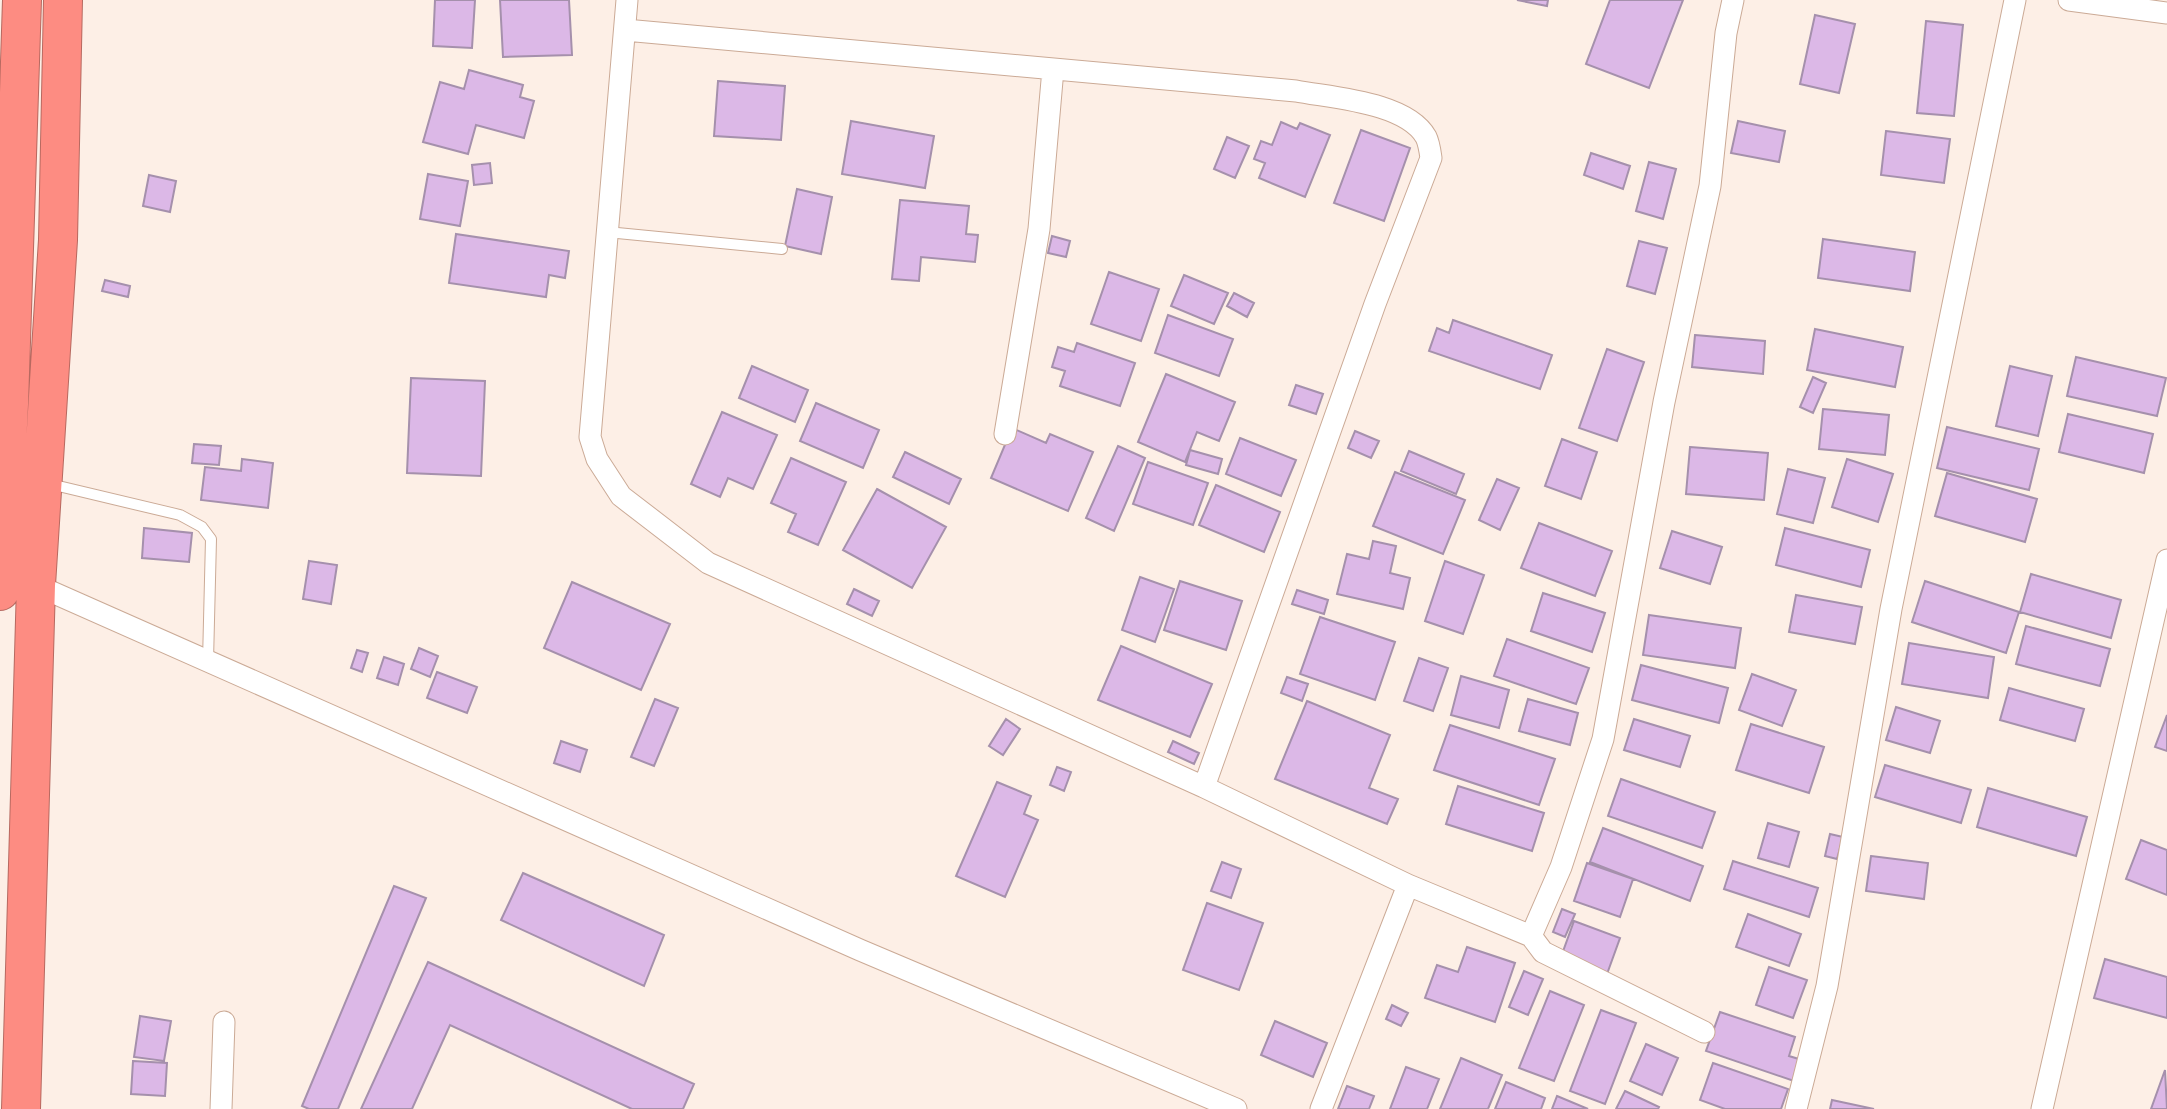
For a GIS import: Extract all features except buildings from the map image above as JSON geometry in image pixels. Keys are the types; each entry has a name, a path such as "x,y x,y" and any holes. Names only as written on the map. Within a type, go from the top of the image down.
{"highway":[{"path":"21,1109 18,588 5,405 22,0"},
{"path":"18,588 45,483 58,240 64,0"},
{"path":"17,89 61,88"}],"street":[{"path":"627,0 590,437 597,459 621,496 708,563 1204,787 1408,885 1432,892 1531,936 1542,952 1704,1032"},
{"path":"1531,936 1561,867 1603,739 1664,402 1710,186 1726,33 1733,0"},
{"path":"1796,1109 1827,986 1891,609 2015,0"},
{"path":"2069,0 2167,13"},
{"path":"625,30 1296,91 1373,105 1398,114 1417,126 1427,139 1431,158 1375,304 1204,787"},
{"path":"1005,434 1039,229 1052,69"},
{"path":"2042,1109 2167,560"},
{"path":"18,588 208,661 860,950 1236,1109"},
{"path":"1321,1109 1408,885"},
{"path":"221,1109 224,1022"}],"lane":[{"path":"607,232 782,249"},
{"path":"45,483 180,515 202,527 211,539 208,661"}]}
